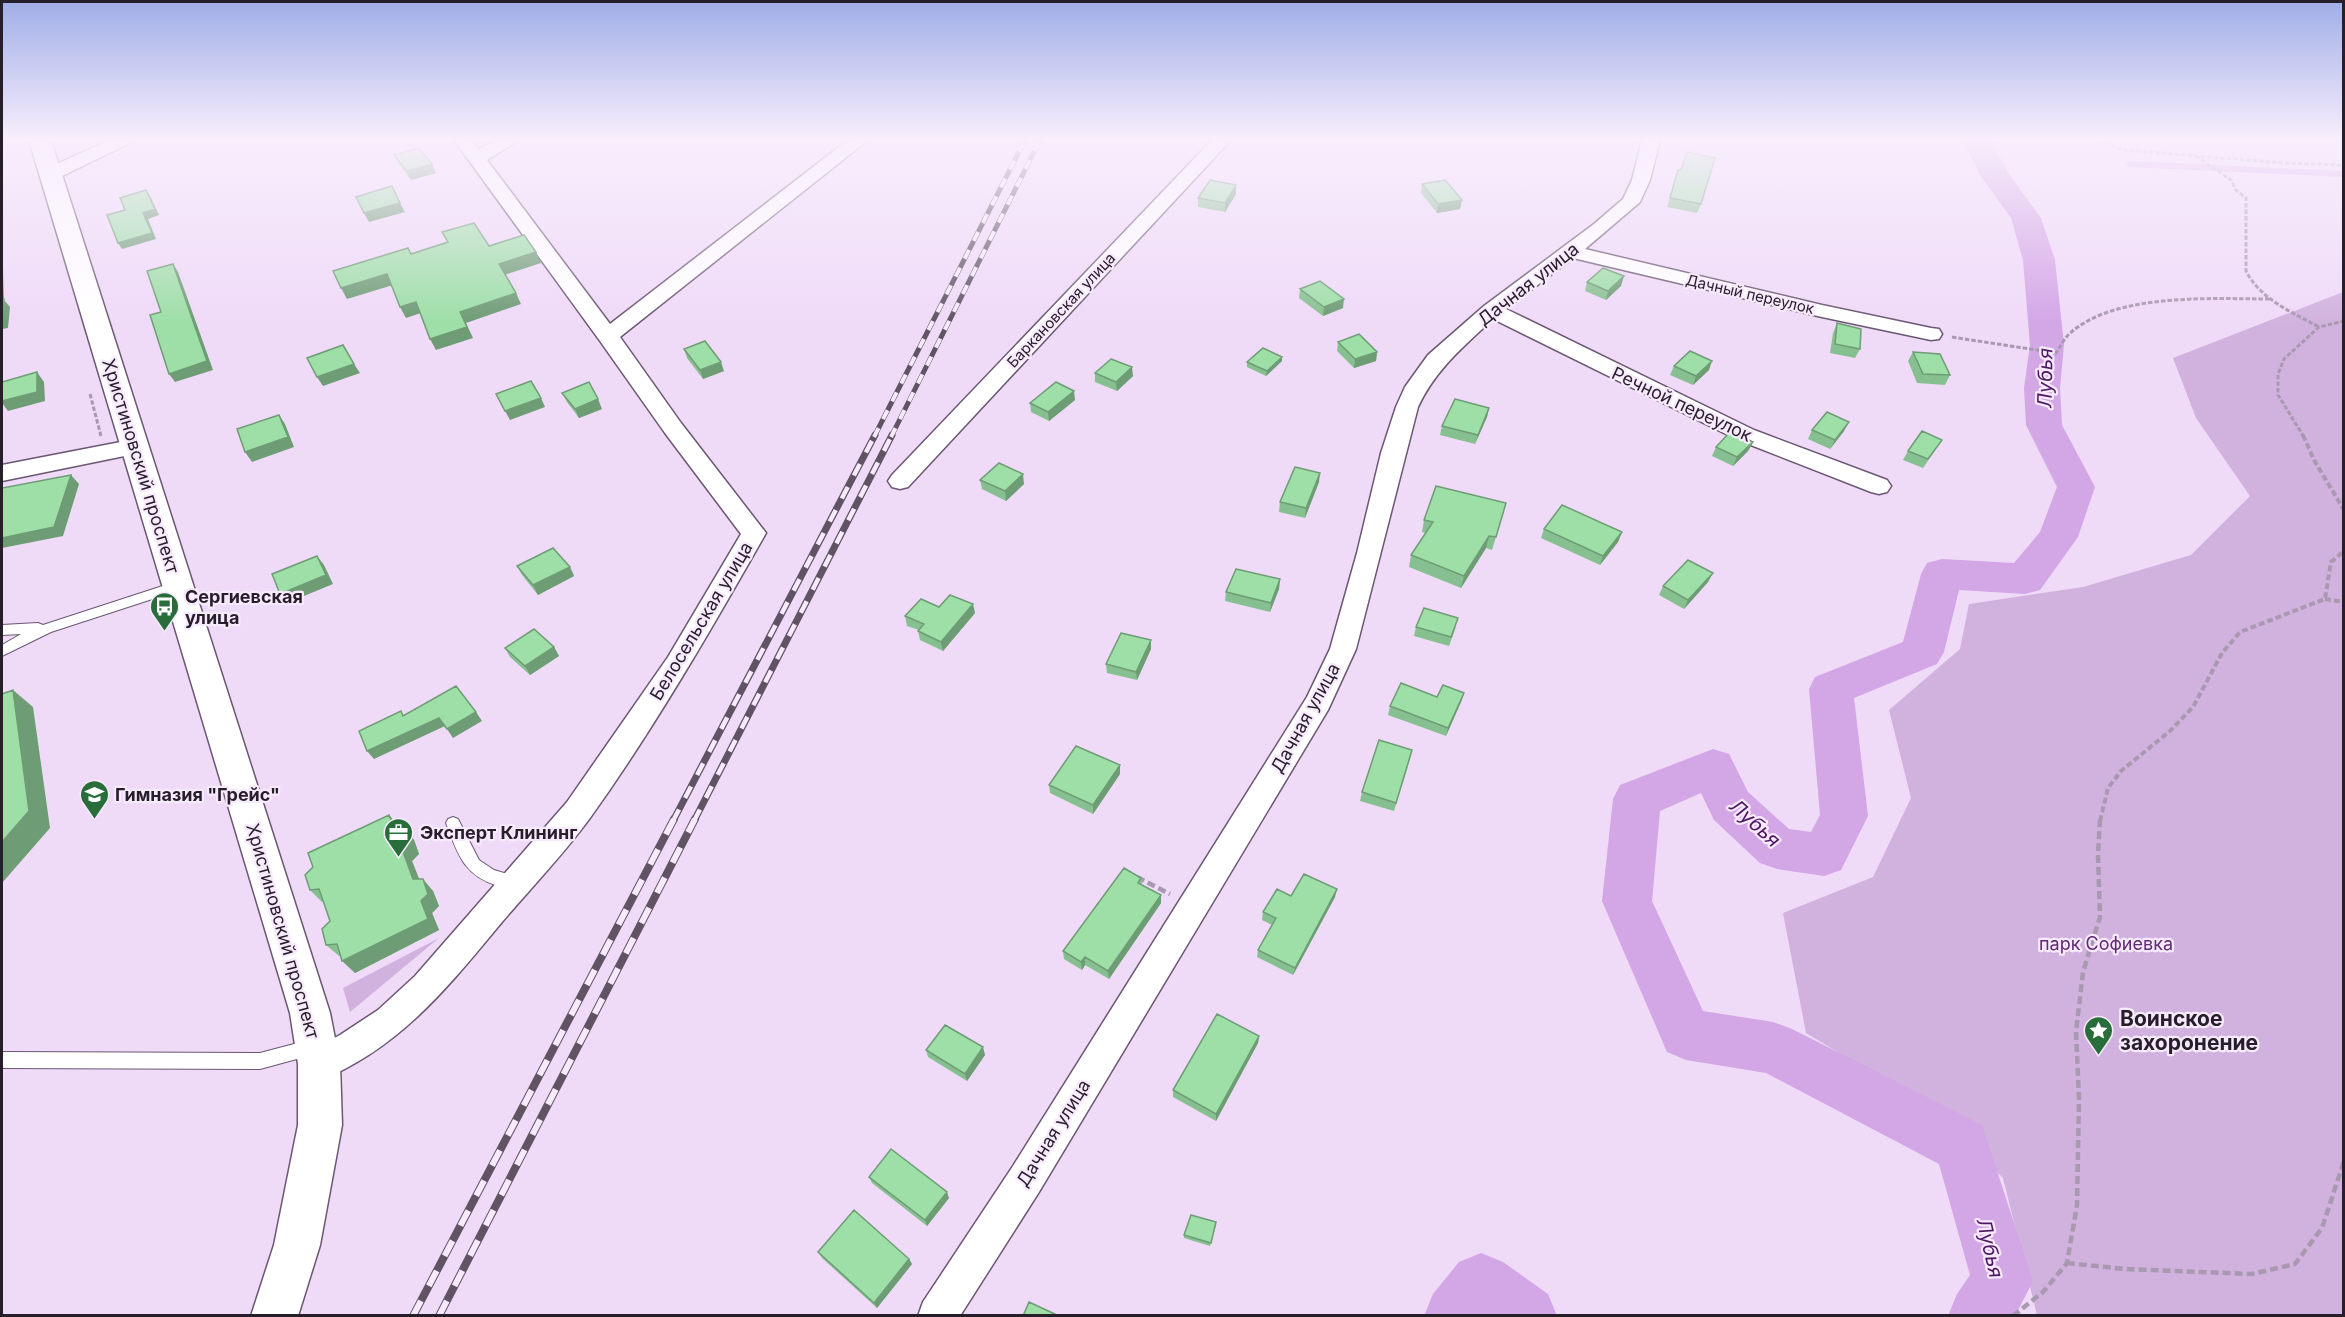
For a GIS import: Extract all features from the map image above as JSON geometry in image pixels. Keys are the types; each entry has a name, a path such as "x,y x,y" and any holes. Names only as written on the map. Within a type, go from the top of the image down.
{"street":[{"name":"Христиновский проспект","path":"60,201 310,1013 318,1055 320,1125 297,1245 274,1316"},
{"name":"Белосельская улица","path":"318,1055 352,1047 390,1021 413,1001 578,811 665,683 754,533 673,428 509,201"},
{"path":"608,336 780,201"},
{"name":"Баркановская улица","path":"900,481 1164,201"},
{"name":"Дачная улица","path":"937,1316 1026,1179 1318,702 1342,649 1370,553 1393,453 1407,407 1416,387 1436,360 1491,310 1631,201"},
{"name":"Дачный переулок","path":"1569,251 1852,318 1931,334"},
{"name":"Речной переулок","path":"1491,310 1746,435 1879,486"},
{"path":"2,473 136,447"}],"lane":[{"path":"2,651 14,642 47,627 129,604 178,586"},
{"path":"2,630 47,627"},
{"path":"453,823 470,863 492,878 516,883"},
{"path":"2,1060 260,1061 318,1055"}],"path":[{"path":"2246,201 2249,278 2258,289 2272,299 2319,327"},
{"path":"1931,334 2056,353 2069,334 2093,319 2116,309 2175,302 2272,299"},
{"path":"2343,321 2319,327 2284,360 2278,374 2278,395 2307,442 2314,460 2343,510"},
{"path":"2325,599 2331,562 2343,551"},
{"path":"2013,1316 2043,1292 2067,1263 2077,1205 2079,1098 2076,1032 2083,972 2100,917 2098,855 2100,820 2108,788 2121,771 2170,731 2193,707 2222,653 2240,632 2325,599 2343,602"},
{"path":"1137,877 1164,890 1191,908"},
{"path":"2067,1263 2125,1269 2252,1274 2295,1264 2322,1228 2343,1161"}],"green space":[{"name":"парк Софиевка","path":"2343,292 2343,1315 2037,1315 2003,1178 1934,1110 1806,1033 1783,913 1873,877 1911,798 1889,710 1960,649 1969,604 2083,587 2191,555 2250,496 2196,418 2173,358"},
{"path":"439,938 350,1012 343,988"}],"building":[{"path":"121,201 151,201 155,209 143,213 152,233 118,243 107,215 125,210"},
{"path":"358,201 400,203 364,213"},
{"path":"474,223 489,246 524,235 536,252 499,264 516,293 460,312 467,327 430,339 416,302 400,307 387,274 341,288 333,271 408,248 411,254 448,242 442,232"},
{"path":"173,264 207,361 169,374 150,315 161,312 147,271"},
{"path":"1603,268 1624,276 1608,291 1587,282"},
{"path":"1320,281 1344,299 1324,307 1300,289"},
{"path":"1837,323 1861,329 1860,349 1835,344"},
{"path":"1359,334 1377,352 1355,359 1338,342"},
{"path":"705,341 721,362 700,370 684,349"},
{"path":"343,345 354,364 317,377 307,358"},
{"path":"1263,348 1282,357 1267,371 1247,362"},
{"path":"1690,351 1712,361 1696,376 1674,366"},
{"path":"1913,352 1940,354 1950,375 1923,374"},
{"path":"1111,359 1132,367 1116,382 1095,373"},
{"path":"37,372 37,392 2,401 2,382"},
{"path":"531,381 541,398 505,411 496,394"},
{"path":"589,382 598,399 575,409 562,393"},
{"path":"1056,382 1074,391 1048,412 1030,403"},
{"path":"1455,399 1489,408 1478,435 1442,426"},
{"path":"1827,412 1849,422 1835,440 1812,430"},
{"path":"279,415 288,437 245,452 237,429"},
{"path":"1731,431 1753,442 1737,457 1716,447"},
{"path":"1922,431 1942,440 1928,459 1908,451"},
{"path":"999,463 1023,474 1005,491 980,480"},
{"path":"1295,467 1320,473 1306,508 1280,502"},
{"path":"71,475 54,527 2,538 2,488"},
{"path":"1436,486 1506,503 1496,537 1489,536 1464,576 1411,555 1433,522 1424,520"},
{"path":"1562,505 1622,532 1603,556 1544,529"},
{"path":"553,548 570,567 533,585 517,566"},
{"path":"317,556 326,575 280,594 272,574"},
{"path":"1688,560 1713,573 1688,600 1663,586"},
{"path":"1236,569 1280,579 1271,603 1226,592"},
{"path":"950,595 973,604 941,642 918,631 924,624 905,616 921,599 939,607"},
{"path":"1424,608 1458,618 1451,637 1416,627"},
{"path":"534,629 554,647 525,666 505,648"},
{"path":"1121,633 1151,640 1136,672 1106,664"},
{"path":"1401,683 1437,697 1443,685 1464,693 1448,728 1390,706"},
{"path":"456,686 476,712 447,729 439,718 367,751 359,731 401,711 403,716"},
{"path":"13,690 29,811 2,842 2,694"},
{"path":"1379,740 1412,750 1396,803 1362,792"},
{"path":"1076,746 1120,765 1093,805 1049,785"},
{"path":"389,815 394,828 404,827 409,841 402,849 413,879 423,879 428,894 421,901 428,919 342,961 337,944 326,945 322,929 330,921 319,889 310,890 305,875 313,867 308,853"},
{"path":"1124,868 1141,878 1138,883 1161,895 1108,971 1085,957 1081,962 1063,951"},
{"path":"1304,874 1337,889 1295,968 1258,950 1276,918 1263,912 1277,889 1291,896"},
{"path":"1217,1014 1259,1036 1216,1114 1173,1090"},
{"path":"945,1025 983,1047 965,1074 926,1050"},
{"path":"891,1149 947,1192 925,1220 869,1177"},
{"path":"854,1210 909,1259 874,1303 818,1252"},
{"path":"1191,1215 1216,1222 1211,1243 1184,1235"},
{"path":"1029,1302 1059,1316 1023,1316"}],"waterway":[{"name":"Лубья","path":"1979,1316 2002,1281 1962,1145 1773,1048 1686,1034 1627,901 1637,799 1713,768 1731,806 1777,848 1824,855 1844,816 1831,689 1922,652 1942,574 2025,579 2058,537 2076,487 2044,425 2042,388 2047,345 2039,260 2026,218 2014,201"},
{"name":"Лубья","path":"1455,1316 1481,1284 1526,1316"}],"railway":[{"path":"874,437 994,201"},
{"path":"891,437 1009,201"},
{"path":"673,821 875,435"},
{"path":"694,821 892,435"},
{"path":"413,1316 674,819"},
{"path":"439,1316 695,819"}],"place":[{"name":"Сергиевская улица","path":"164,632"},
{"name":"Гимназия \"Грейс\"","path":"94,820"},
{"name":"Эксперт Клининг","path":"399,858"},
{"name":"Воинское захоронение","path":"2099,1056"}]}
